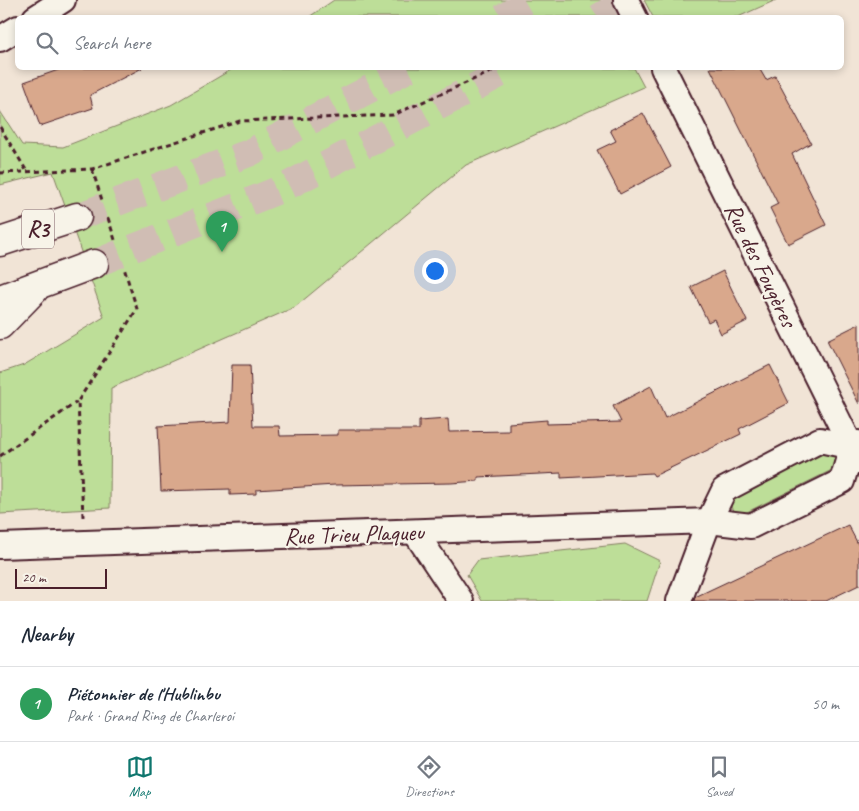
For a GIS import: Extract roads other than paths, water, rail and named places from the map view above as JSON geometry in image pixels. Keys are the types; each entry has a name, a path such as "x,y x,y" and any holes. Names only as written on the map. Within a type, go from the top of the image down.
{"highway":[{"name":"R3","path":"0,242 77,217"},
{"name":"R3","path":"0,299 37,287 94,264"},
{"path":"0,325 37,287"}],"street":[{"path":"39,15 63,0"},
{"path":"626,0 634,15"},
{"path":"0,38 15,30"},
{"name":"Rue des Fougères","path":"663,70 857,450"},
{"path":"679,601 709,521 724,490 820,440 857,450"},
{"name":"Rue Trieu Plaqueu","path":"0,546 709,521 751,526 842,481 857,450"},
{"path":"414,532 461,601"}],"tunnel":[{"path":"507,15 533,0"},
{"path":"603,15 628,0"},
{"path":"77,217 249,153 405,70"},
{"path":"94,264 281,189 507,70"}],"place":[{"name":"Piétonnier de l'Hublinbu","path":"222,252"}]}
